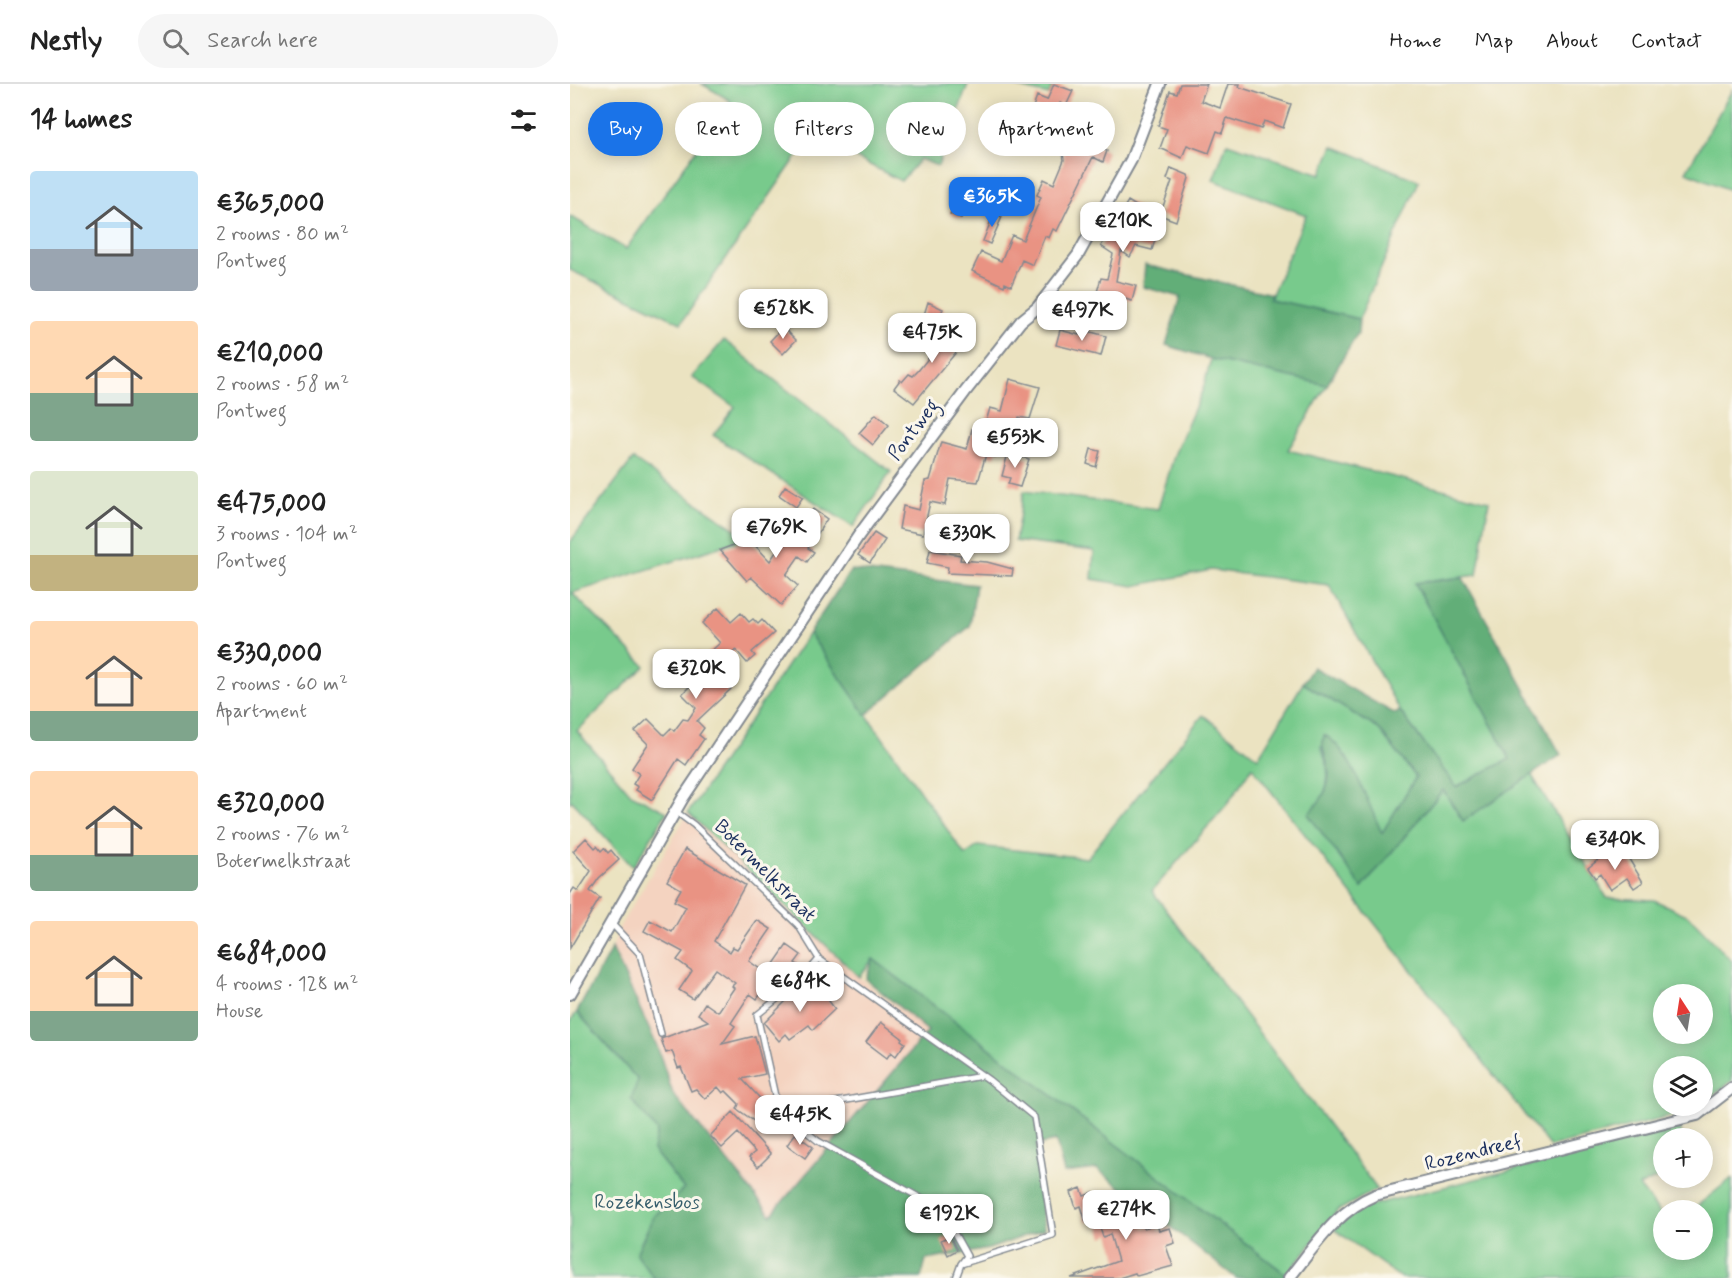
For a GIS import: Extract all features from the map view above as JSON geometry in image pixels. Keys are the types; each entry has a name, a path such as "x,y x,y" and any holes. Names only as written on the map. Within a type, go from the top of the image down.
{"street":[{"name":"Pontweg","path":"675,811 899,479 1021,321 1037,308 1078,255 1131,160 1160,84"},
{"path":"570,994 675,811"},
{"name":"Rozendreef","path":"1289,1278 1340,1214 1355,1203 1375,1195 1697,1115 1732,1088"}],"lane":[{"name":"Botermelkstraat","path":"675,811 694,825 798,925 819,959 854,981 1034,1117 1053,1235 962,1264"},
{"path":"611,922 640,954 661,1034"},
{"path":"819,959 802,979 757,1015 777,1105 818,1141 933,1205 948,1222 967,1256 956,1278"},
{"path":"787,1116 813,1106 982,1076"}],"shaded area":[{"path":"688,813 859,977 928,1031 771,1215 673,1094 612,948 620,926"}],"green space":[{"path":"702,84 968,84 961,102 886,102 886,156 942,156 938,166 920,159 901,181 853,156 874,156 874,102 774,102 774,156 797,156 681,323 570,270 570,216 626,249 692,156 762,156 762,102 731,101"},
{"path":"1005,84 1053,84 1049,95"},
{"path":"1732,90 1732,191 1686,172"},
{"path":"1227,143 1321,174 1333,146 1419,181 1359,319 1270,299 1306,215 1213,180"},
{"path":"1145,265 1272,294 1270,299 1359,319 1358,333 1327,385 1211,359 1166,345 1180,297 1143,287"},
{"path":"724,340 891,472 853,527 713,435 735,407 692,377"},
{"path":"1211,359 1327,385 1288,450 1489,501 1477,575 1415,583 1510,759 1456,787 1400,711 1329,585 1211,570 1134,586 1092,579 1094,551 1015,541 1024,491 1158,509 1175,453 1203,389"},
{"path":"633,459 748,538 572,593 645,666 577,731 631,794 667,812 633,867 572,801 570,802 570,542"},
{"path":"851,570 976,585 970,626 866,715 809,633"},
{"path":"1463,578 1561,755 1463,821 1443,790 1362,888 1308,814 1322,798 1329,778 1323,746 1324,735 1342,752 1350,764 1382,833 1416,777 1379,729 1303,683 1313,667 1395,714 1400,711 1456,787 1510,759 1415,583"},
{"path":"809,633 965,855 978,846 1087,858 1203,715 1258,758 1303,683 1379,729 1416,777 1382,834 1346,756 1321,747 1328,774 1321,800 1362,888 1443,790 1463,821 1531,774 1607,898 1654,900 1689,916 1732,961 1732,1081 1713,1095 1713,1056 1653,1056 1653,1116 1672,1116 1550,1147 1252,767 1228,803 1152,891 1377,1189 1337,1211 1287,1275 873,959 859,977 688,813"},
{"path":"612,948 657,1046 673,1094 771,1215 928,1031 866,979 873,959 1287,1275 1285,1278 1236,1278 1097,1169 1064,1173 1056,1141 1036,1145 1044,1229 989,1249 926,1260 921,1278 654,1278 636,1254 653,1217 684,1189 653,1150 657,1131 631,1099 638,1080 577,1012"},
{"name":"Rozekensbos","path":"577,1012 817,1278 570,1278 570,1022"},
{"path":"1653,1135 1653,1180 1639,1186 1653,1204 1653,1260 1713,1260 1713,1200 1704,1200 1732,1178 1732,1278 1401,1278 1334,1229 1354,1212 1368,1206"}],"building":[{"path":"1054,84 1073,91 1068,102 1035,102 1037,96 1047,100"},
{"path":"1180,84 1207,84 1201,101 1220,108 1228,84 1240,84 1239,87 1291,104 1283,128 1264,121 1261,129 1227,118 1222,133 1217,131 1209,153 1187,145 1182,158 1160,148 1167,129 1158,126 1170,91 1177,93"},
{"path":"1063,156 1105,156 1103,162 1093,157 1057,231 1053,229 1049,238 1045,236 1033,265 1022,260 1011,286 1005,283 1004,286 972,271 981,252 1001,261 1012,235 1023,240 1041,197 1037,195 1044,179 1054,184 1064,160"},
{"path":"1171,168 1188,175 1189,178 1176,221 1160,215 1172,181 1167,179"},
{"path":"1128,201 1152,216 1140,236 1155,240 1152,250 1136,246 1130,257 1121,251 1116,281 1136,286 1132,301 1112,295 1108,310 1093,306 1101,278 1107,279 1113,254 1101,246"},
{"path":"954,204 965,209 961,218 950,214"},
{"path":"994,213 1002,217 990,244 983,241"},
{"path":"928,302 943,309 936,323 923,318"},
{"path":"948,324 968,338 914,403 894,388 900,380 902,382 909,374 913,376 918,371 930,356 927,353"},
{"path":"783,327 796,340 783,354 770,341"},
{"path":"1080,329 1106,336 1101,356 1056,345 1060,330 1079,335"},
{"path":"1010,379 1040,387 1030,419 1019,417 1016,429 1003,426 995,457 986,454 978,482 950,479 945,505 930,502 923,534 899,529 903,506 919,510 925,481 930,480 941,442 967,449 972,429 983,432 990,408 1002,411"},
{"path":"876,414 889,425 873,445 859,433"},
{"path":"1091,449 1100,451 1096,467 1087,464"},
{"path":"1008,453 1029,459 1020,487 1008,484 1010,478 1002,476"},
{"path":"785,486 803,497 796,507 779,495"},
{"path":"813,509 827,519 808,548 814,552 807,562 799,556 786,575 798,586 781,605 751,577 747,581 720,550 749,539 770,561 788,534 794,538"},
{"path":"874,533 885,540 870,563 858,555"},
{"path":"930,550 961,555 960,560 987,562 1013,569 1012,576 947,573 948,567 927,563"},
{"path":"718,608 731,622 741,613 749,622 753,619 758,624 762,620 774,633 752,652 755,656 747,663 736,650 717,667 714,672 731,689 697,721 704,728 699,735 704,739 686,765 678,759 652,800 636,790 638,787 633,784 639,774 632,768 648,744 635,731 648,719 664,735 671,728 674,731 683,719 688,720 696,708 682,694 691,685 677,670 698,652 703,658 720,643 702,623"},
{"path":"586,838 601,851 604,848 608,853 611,850 619,860 599,878 590,891 600,898 570,948 570,894 574,888 578,891 591,871 573,851"},
{"path":"685,849 745,885 714,941 730,952 733,947 737,949 757,920 771,929 749,961 767,974 787,945 801,955 795,963 801,967 799,975 776,994 766,987 757,999 750,994 731,1023 735,1026 722,1044 755,1036 765,1074 742,1079 769,1108 754,1121 737,1109 739,1104 726,1091 723,1093 718,1087 705,1099 696,1089 691,1091 681,1067 678,1068 672,1051 666,1053 661,1039 708,1021 698,1014 705,1003 718,1012 735,983 715,969 693,999 679,990 692,971 677,960 683,952 644,931 650,920 672,932 686,907 674,901 681,889 667,881"},
{"path":"1611,850 1620,860 1625,856 1629,859 1643,882 1634,888 1627,878 1610,890 1600,874 1595,878 1588,868"},
{"path":"806,982 814,993 819,988 835,1009 813,1030 809,1025 790,1039 786,1034 779,1041 764,1023 786,1001 784,1000"},
{"path":"881,1022 905,1043 896,1056 891,1052 887,1058 866,1042"},
{"path":"733,1112 771,1154 758,1167 749,1157 755,1152 738,1133 722,1148 710,1136"},
{"path":"795,1134 813,1147 805,1158 787,1145"},
{"path":"1081,1188 1084,1196 1094,1192 1099,1207 1111,1203 1115,1215 1129,1210 1133,1220 1141,1218 1144,1228 1157,1224 1159,1231 1170,1228 1175,1243 1166,1246 1173,1266 1137,1276 1135,1273 1119,1278 1071,1278 1118,1261 1110,1234 1103,1237 1097,1219 1086,1222 1081,1206 1076,1208 1071,1192"},
{"path":"950,1236 957,1250 948,1255 941,1240"}]}
